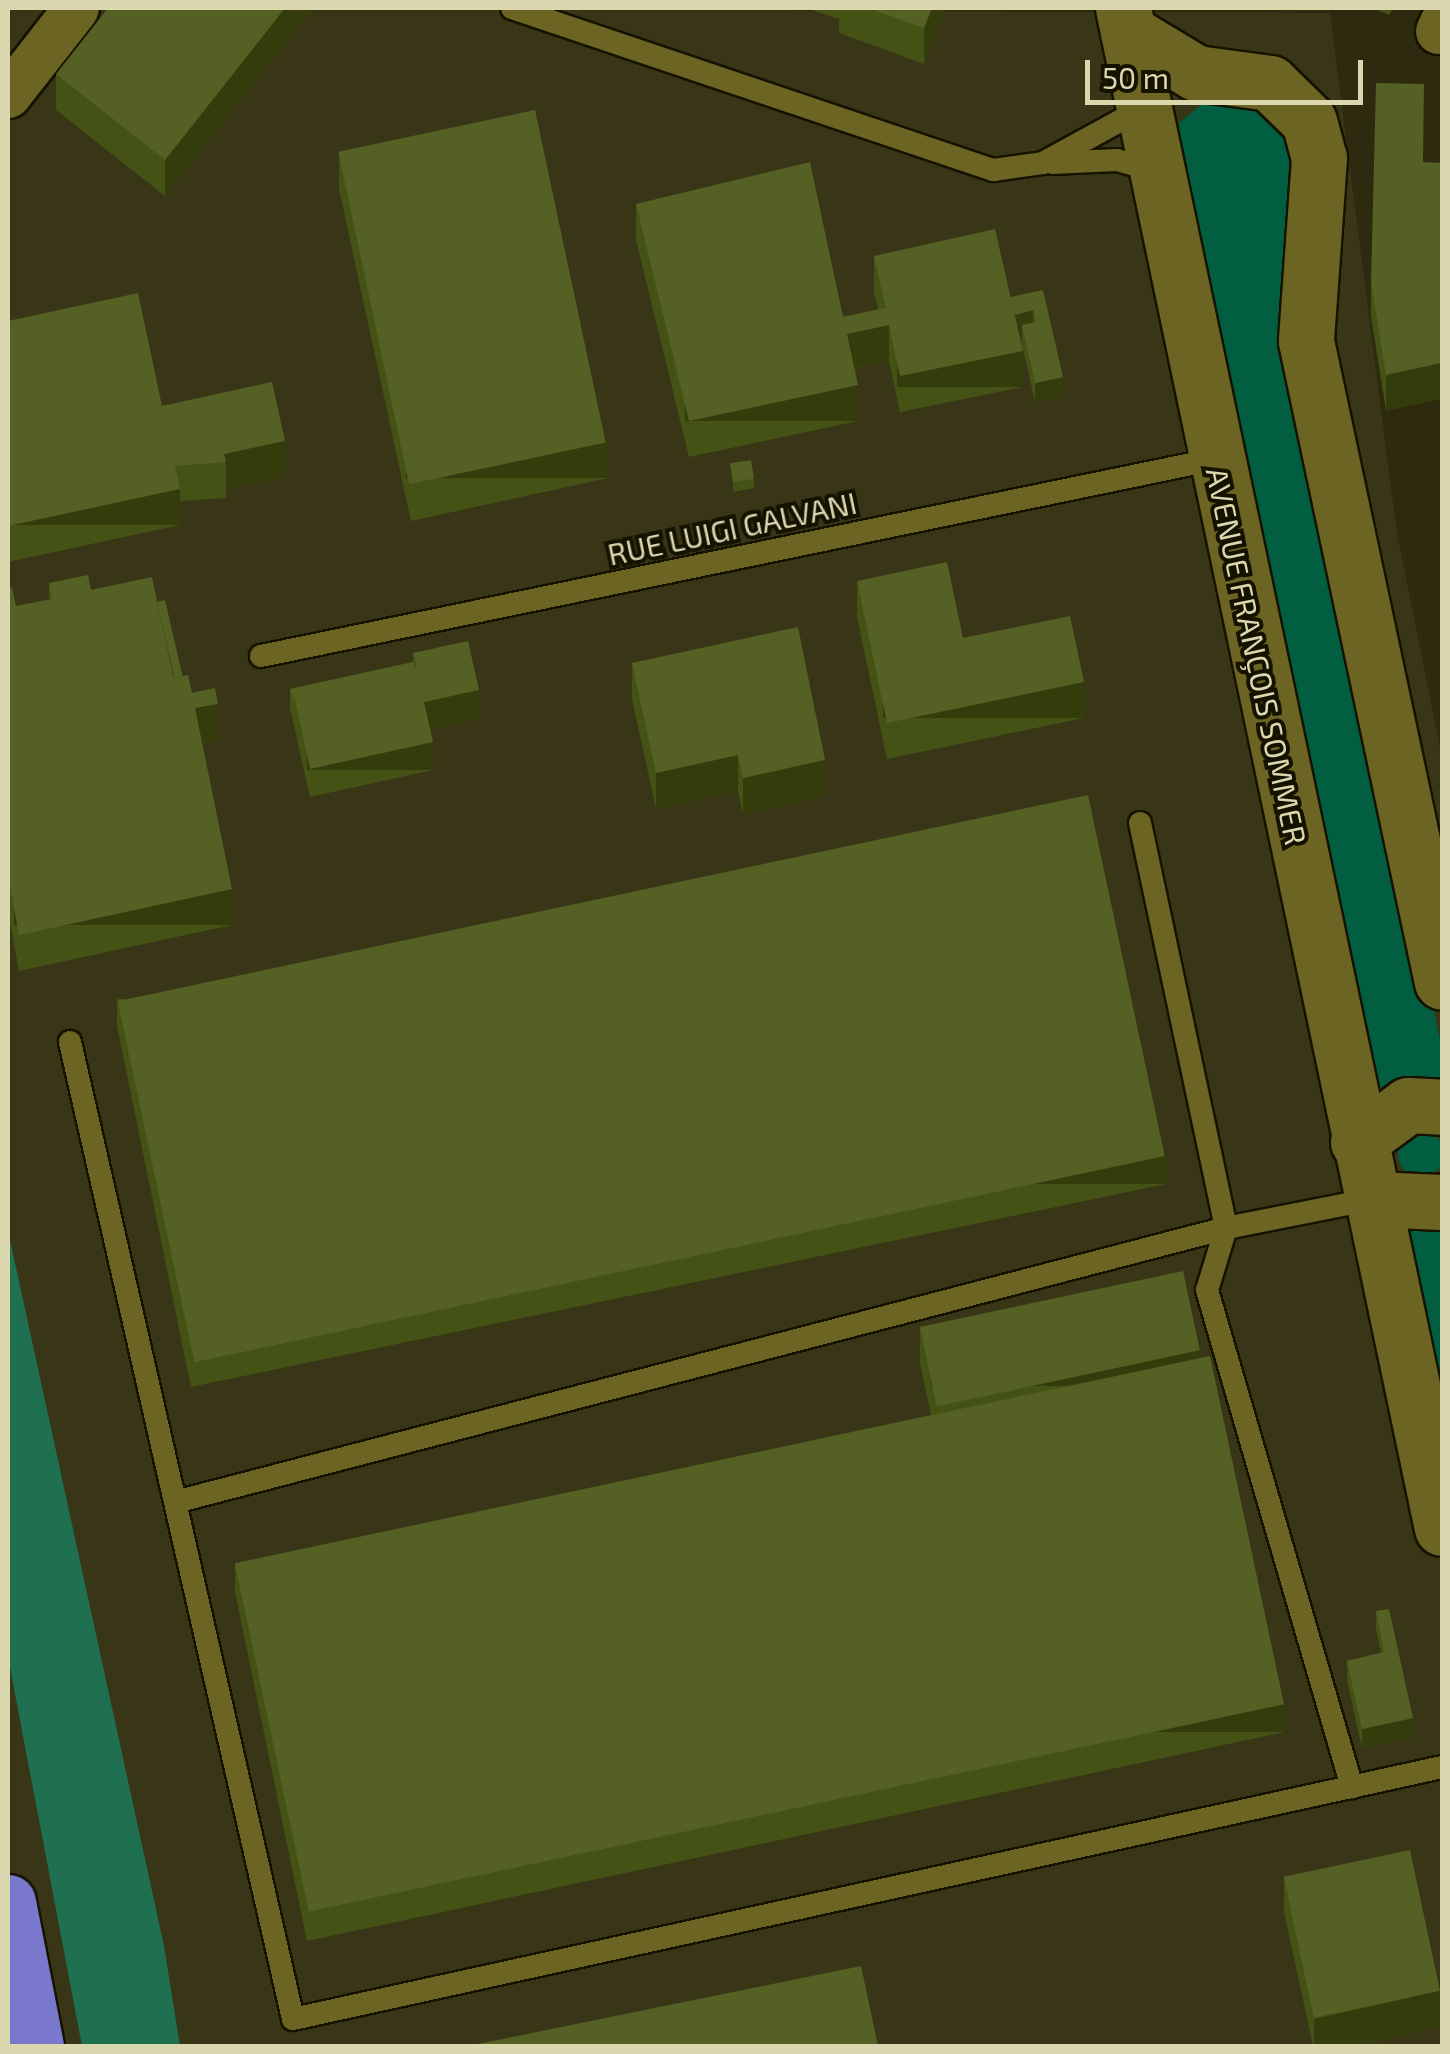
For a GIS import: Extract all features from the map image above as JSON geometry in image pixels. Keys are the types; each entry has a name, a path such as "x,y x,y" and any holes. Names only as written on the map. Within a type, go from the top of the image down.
{"highway":[{"path":"8,1902 36,2046"}],"street":[{"path":"8,95 76,8"},
{"name":"AVENUE FRANÇOIS SOMMER","path":"1125,20 1212,73 1270,82 1301,106 1320,158 1306,341 1442,982"},
{"name":"AVENUE FRANÇOIS SOMMER","path":"1125,20 1140,110 1372,1199"},
{"path":"1140,110 1212,73"},
{"path":"1153,170 1176,108 1212,73"},
{"path":"1358,1142 1408,1105 1442,1107"},
{"path":"1442,1202 1372,1199 1442,1528"}],"lane":[{"path":"512,8 993,170 1117,160 1153,170"},
{"path":"1043,163 1140,110"},
{"name":"RUE LUIGI GALVANI","path":"261,656 1216,459"},
{"path":"1140,823 1226,1228 1207,1290 1352,1787"},
{"path":"70,1042 179,1501 293,2019 1442,1767"},
{"path":"179,1501 1226,1228 1372,1199"}],"shaded area":[{"path":"8,8 1330,13 1397,534 1442,757 1442,2046 8,2046"}],"green space":[{"path":"1212,96 1252,97 1294,132 1302,401 1442,1049 1442,1085 1374,1104 1171,151 1180,122"},
{"path":"1421,1131 1438,1137 1444,1154 1438,1171 1421,1177 1404,1171 1398,1154 1404,1137"},
{"path":"1402,1219 1442,1220 1442,1412"},
{"path":"8,1231 164,1946 180,2046 82,2046 8,1657"}],"building":[{"path":"108,8 285,8 165,160 56,74"},
{"path":"868,8 932,8 924,28"},
{"path":"1376,83 1424,84 1423,162 1442,163 1442,363 1386,375 1371,281"},
{"path":"535,110 606,443 409,484 338,152"},
{"path":"810,162 843,317 886,308 874,256 995,229 1023,351 900,376 889,325 847,334 858,385 689,421 636,204"},
{"path":"1043,290 1063,377 1035,383 1022,325 1036,322 1033,310 1015,315 1011,297"},
{"path":"138,293 162,406 272,382 285,441 224,454 226,462 175,466 180,489 8,526 8,321"},
{"path":"751,460 754,479 733,482 730,463"},
{"path":"947,562 963,638 1070,616 1084,682 887,723 857,581"},
{"path":"88,575 91,590 152,577 173,678 188,675 192,693 215,688 218,704 195,708 232,889 19,935 8,875 8,589 12,588 16,606 52,599 49,583"},
{"path":"165,600 183,676 175,678 157,602"},
{"path":"798,627 825,760 743,778 738,755 656,773 632,663"},
{"path":"468,641 479,690 424,702 433,742 310,769 294,695 417,668 413,653"},
{"path":"413,662 415,669 294,695 294,704 290,689"},
{"path":"1088,795 1165,1156 194,1362 118,1001"},
{"path":"1183,1271 1200,1350 937,1406 920,1327"},
{"path":"1210,1356 1284,1704 309,1912 235,1563"},
{"path":"1389,1609 1413,1718 1362,1729 1347,1661 1384,1652 1376,1611"},
{"path":"1410,1850 1440,1991 1314,2018 1284,1877"},
{"path":"861,1966 878,2046 468,2046"}]}
